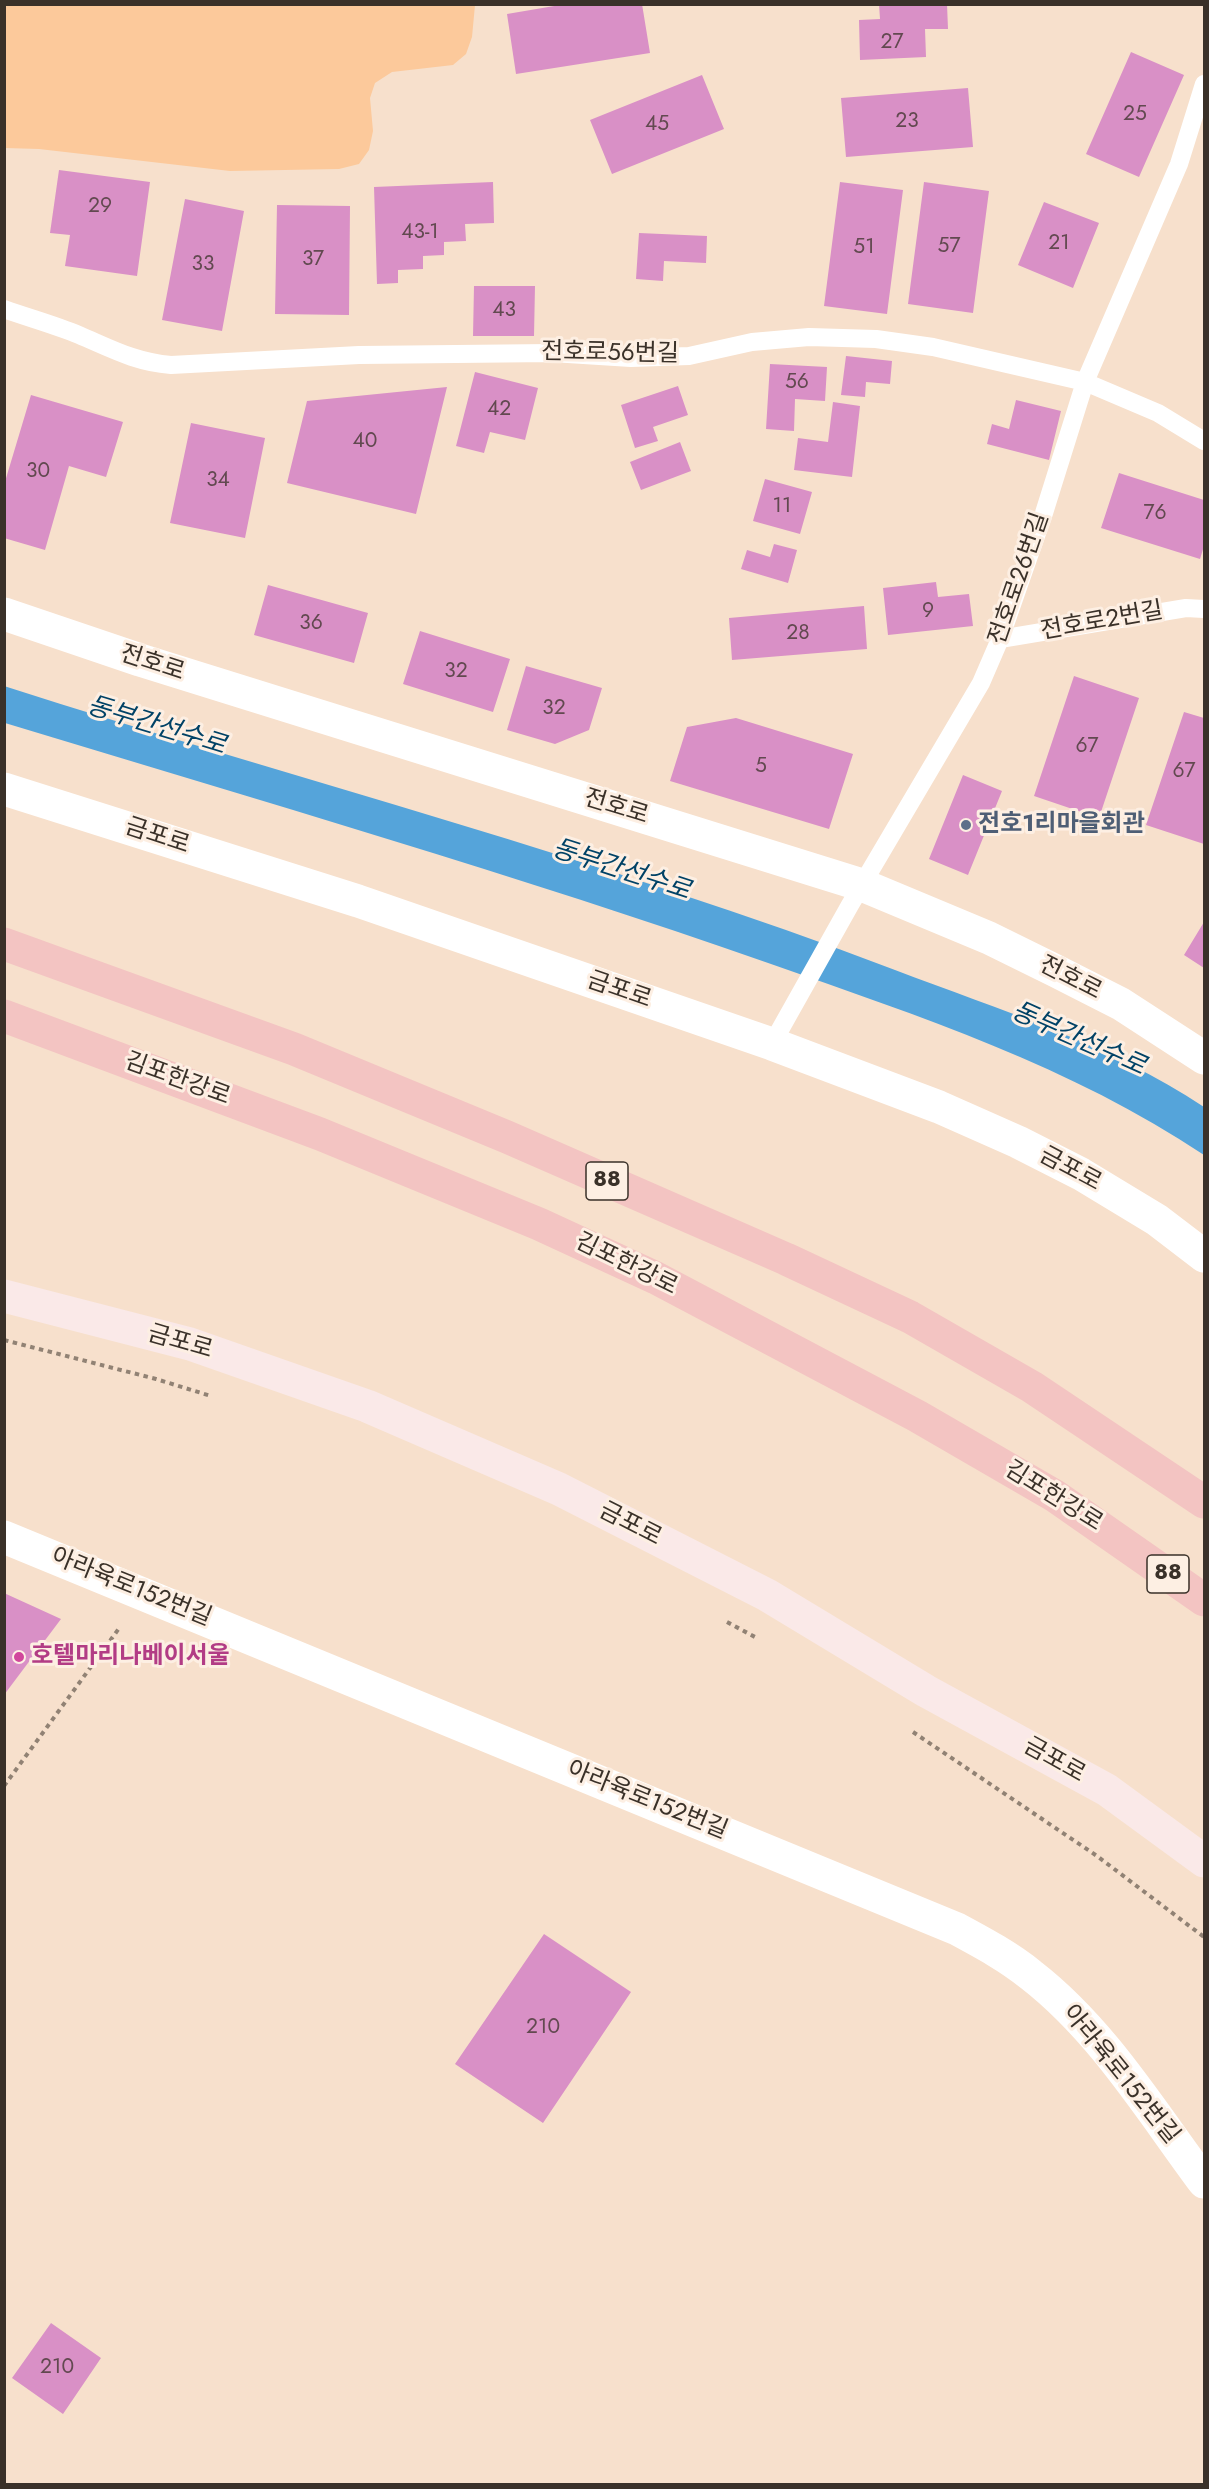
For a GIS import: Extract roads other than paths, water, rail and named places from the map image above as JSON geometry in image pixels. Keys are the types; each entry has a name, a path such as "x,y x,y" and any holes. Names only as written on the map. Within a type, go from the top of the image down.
{"highway":[{"name":"88","path":"4,944 294,1049 507,1137 786,1259 910,1317 1032,1387 1192,1493"},
{"name":"김포한강로","path":"4,1016 320,1134 539,1224 656,1278 918,1416 1055,1496 1204,1600"}],"main road":[{"name":"금포로","path":"4,1296 190,1344 367,1406 559,1488 767,1595 926,1691 1107,1790 1204,1861"}],"street":[{"name":"전호로","path":"4,614 989,939 1121,1004 1204,1058"},
{"name":"금포로","path":"4,789 358,901 772,1044 939,1107 1018,1142 1081,1174 1156,1220 1204,1256"},
{"name":"아라육로152번길","path":"4,1537 957,1929 992,1948 1031,1974 1084,2024 1204,2182"}],"lane":[{"name":"전호로26번길","path":"772,1044 856,895 981,683 1000,639 1044,513 1085,382 1174,175 1204,84"},
{"name":"전호로56번길","path":"4,309 78,335 117,353 146,362 171,364 359,354 552,353 631,358 689,356 752,342 809,337 876,339 933,347 1085,382 1158,413 1204,441"},
{"name":"전호로2번길","path":"1000,639 1186,608 1204,609"}],"water":[{"path":"4,686 564,856 675,892 1014,1014 1131,1065 1204,1107 1204,1155 1102,1095 994,1046 883,1003 676,931 485,869 5,723"}],"place":[{"name":"전호1리마을회관","path":"966,825"},
{"name":"호텔마리나베이서울","path":"19,1657"}],"water label":[{"name":"동부간선수로","path":"156,727"},
{"name":"동부간선수로","path":"621,871"},
{"name":"동부간선수로","path":"1078,1040"}]}
